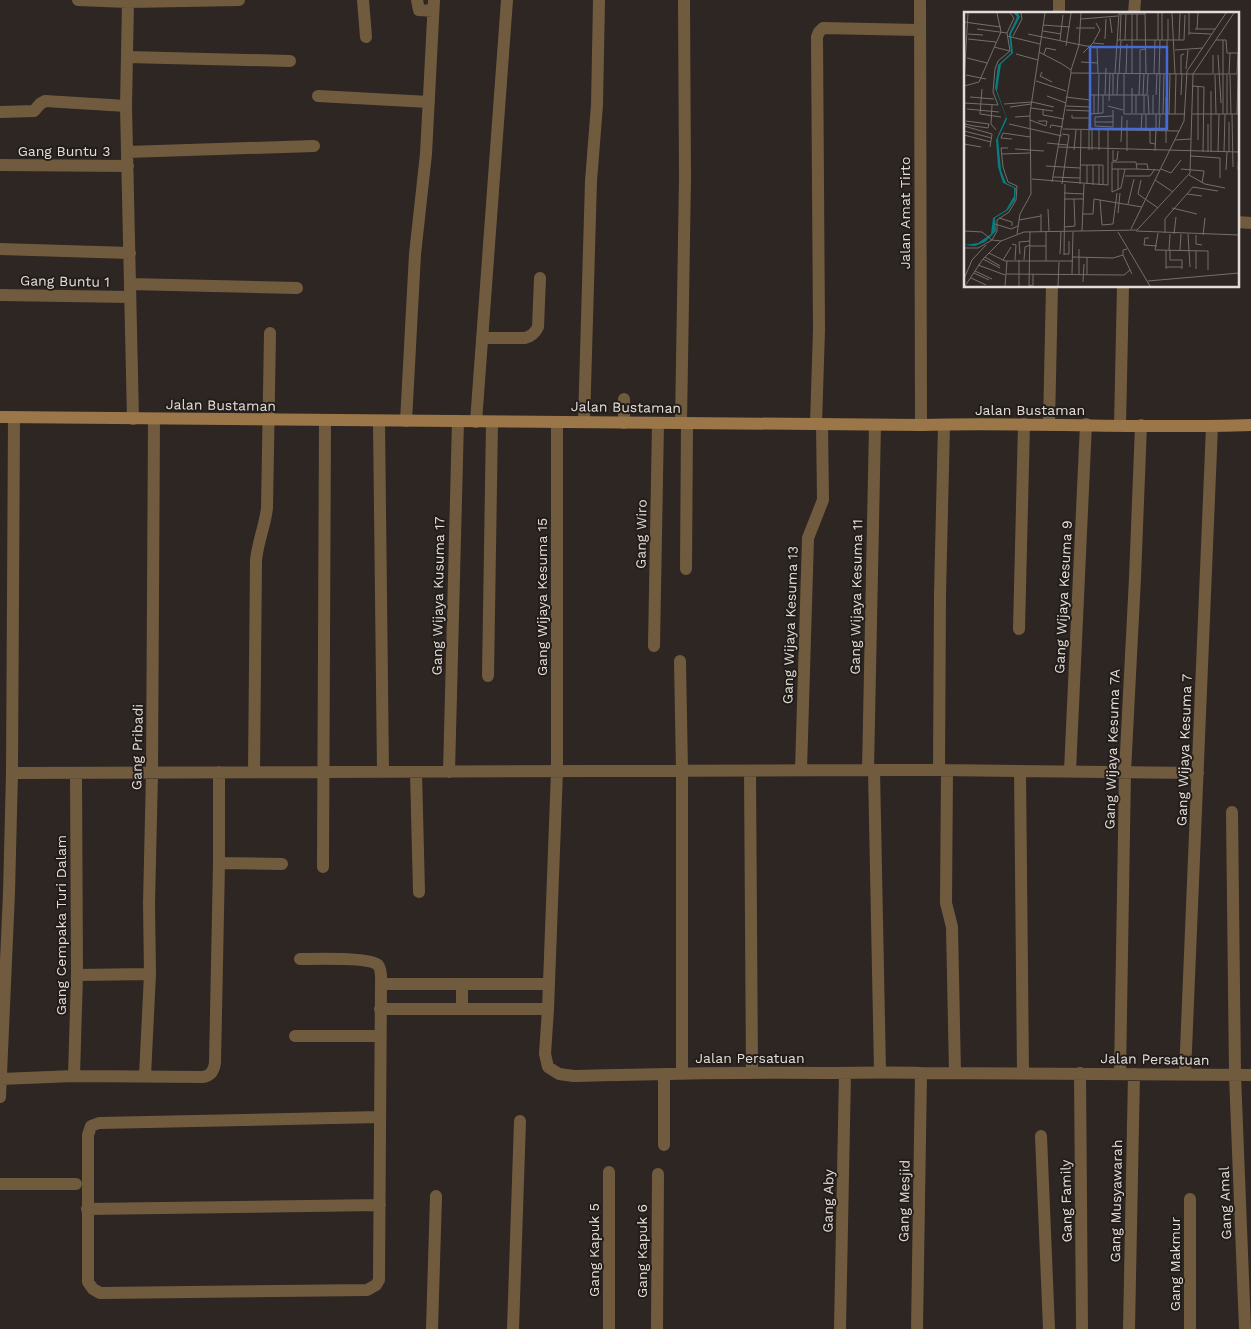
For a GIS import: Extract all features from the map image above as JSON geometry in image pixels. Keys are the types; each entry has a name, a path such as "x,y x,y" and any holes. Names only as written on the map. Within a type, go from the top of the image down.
{"main road":[{"name":"Jalan Bustaman","path":"0,417 921,426 1024,424 1251,425"}],"street":[{"path":"78,0 128,2 239,0"},
{"path":"363,0 366,37"},
{"path":"406,421 415,254 426,154 434,6 419,10 416,0"},
{"path":"476,422 507,0"},
{"path":"584,422 591,181 596,105 599,0"},
{"path":"684,0 686,569"},
{"name":"Jalan Amat Tirto","path":"920,0 921,426"},
{"path":"128,2 126,106 133,419"},
{"name":"Gang Wijaya Kesuma 13","path":"801,770 808,538 823,500 819,424 817,37 823,28 919,30"},
{"path":"127,57 290,61"},
{"path":"318,96 429,102"},
{"path":"0,112 34,112 45,101 126,106"},
{"path":"127,152 314,146"},
{"name":"Gang Buntu 3","path":"0,165 128,166"},
{"path":"1238,222 1251,223"},
{"path":"0,249 130,253"},
{"path":"482,338 525,338 535,333 538,327 540,278"},
{"name":"Gang Buntu 1","path":"0,295 297,288"},
{"path":"1049,424 1052,288"},
{"path":"1120,425 1123,288"},
{"path":"254,772 256,560 257,545 266,518 267,508 270,333"},
{"path":"624,399 624,422"},
{"path":"0,1097 5,850 12,773 6,724 6,651 14,417"},
{"name":"Gang Pribadi","path":"145,1076 150,974 149,903 152,773 154,419"},
{"path":"322,867 325,421"},
{"path":"380,421 383,772"},
{"name":"Gang Wijaya Kusuma 17","path":"449,772 458,421"},
{"path":"488,676 492,422"},
{"name":"Gang Wijaya Kesuma 15","path":"557,422 557,771"},
{"name":"Gang Wiro","path":"654,646 658,423"},
{"path":"1019,629 1024,424"},
{"name":"Gang Wijaya Kesuma 9","path":"1070,771 1086,424"},
{"name":"Gang Wijaya Kesuma 11","path":"875,425 871,770 880,1071"},
{"path":"944,425 940,594 946,903 952,928 955,1073"},
{"name":"Gang Wijaya Kesuma 7A","path":"1120,1074 1125,772 1136,578 1141,426"},
{"name":"Gang Wijaya Kesuma 7","path":"1185,1074 1212,426"},
{"path":"680,661 682,1072"},
{"path":"750,770 752,1072"},
{"path":"12,773 750,770 1198,772"},
{"path":"1020,770 1023,1073"},
{"name":"Jalan Persatuan","path":"557,771 545,1054 548,1067 559,1074 574,1076 682,1072 846,1073 880,1071 921,1073 1251,1075"},
{"path":"1,1079 74,1076 203,1077 207,1076 214,1069 219,863 219,772"},
{"path":"416,772 419,892"},
{"name":"Gang Cempaka Turi Dalam","path":"74,1076 77,976 76,773"},
{"name":"Gang Amal","path":"1232,812 1235,1075 1245,1329"},
{"path":"219,863 282,864"},
{"path":"300,959 372,961 380,969 382,984 380,1009 380,1036 380,1117 380,1205 379,1280 376,1285 367,1290 100,1293 93,1289 88,1282 88,1135 91,1126 99,1123 380,1117"},
{"path":"77,976 150,974"},
{"path":"382,984 549,984"},
{"path":"462,984 462,1009"},
{"path":"380,1009 548,1009"},
{"path":"295,1036 380,1036"},
{"name":"Gang Aby","path":"840,1329 846,1073"},
{"name":"Gang Mesjid","path":"917,1329 921,1073"},
{"name":"Gang Family","path":"1080,1073 1082,1329"},
{"path":"664,1074 664,1145"},
{"name":"Gang Musyawarah","path":"1129,1329 1134,1074"},
{"path":"513,1329 520,1121"},
{"path":"1041,1136 1049,1329"},
{"name":"Gang Kapuk 5","path":"609,1172 609,1329"},
{"name":"Gang Kapuk 6","path":"657,1329 658,1174"},
{"path":"0,1184 76,1184"},
{"path":"432,1329 436,1196"},
{"name":"Gang Makmur","path":"1190,1199 1190,1329"},
{"path":"87,1209 380,1205"}]}
